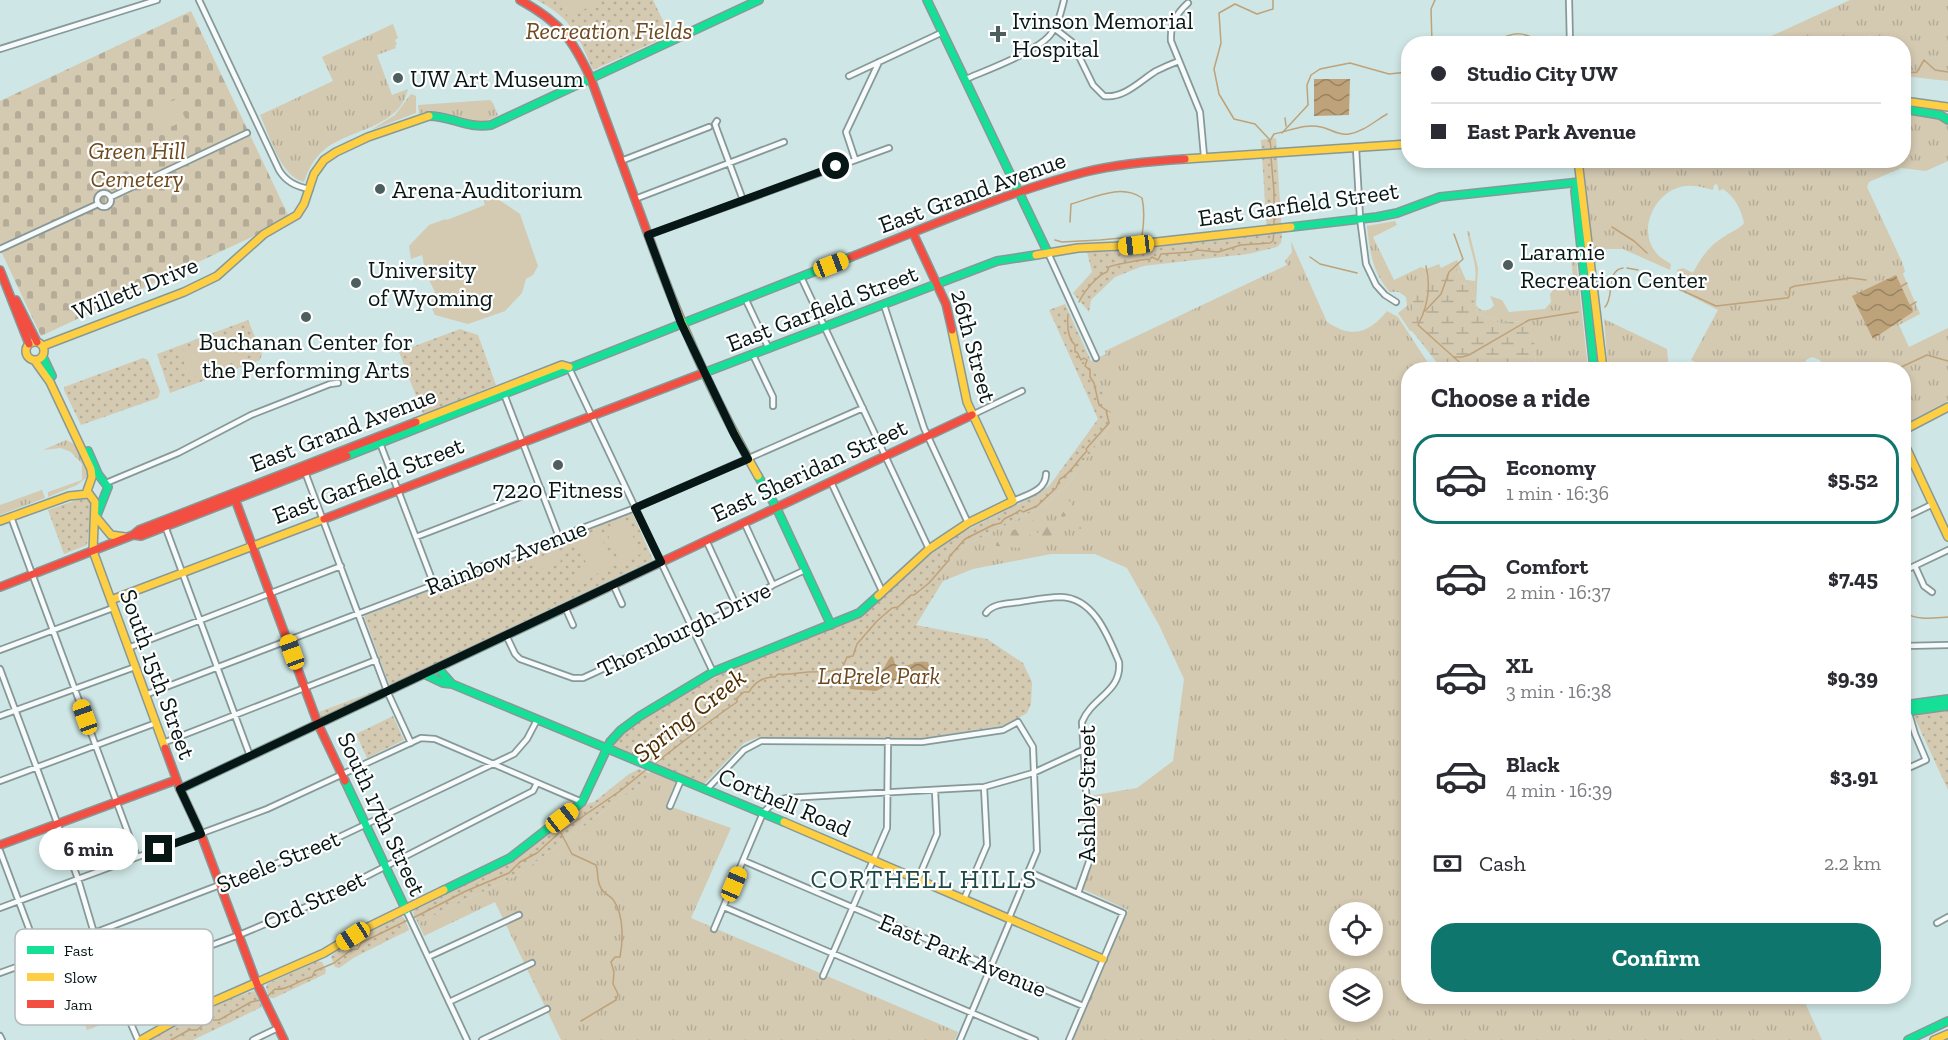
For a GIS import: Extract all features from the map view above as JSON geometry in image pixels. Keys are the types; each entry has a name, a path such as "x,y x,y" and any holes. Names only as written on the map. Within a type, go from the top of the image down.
{"main road":[{"path":"520,0 546,14 564,29 576,46 591,79 681,323 734,434 776,507 831,625"},
{"name":"Willett Drive","path":"36,344 184,292 212,279 255,241 297,215 302,209 314,174 323,161 333,153 434,115 469,127 485,127 759,0"},
{"path":"927,0 1048,253"},
{"path":"1911,102 1948,107"},
{"path":"1911,110 1940,115 1948,120"},
{"name":"East Grand Avenue","path":"0,586 134,536 141,536 1019,192 1085,172 1157,159 1401,145"},
{"path":"1579,168 1602,362"},
{"path":"1580,182 1575,191 1593,362"},
{"name":"East Garfield Street","path":"112,604 182,573 997,261 1078,248 1121,246 1360,218 1396,213 1440,197 1580,182"},
{"name":"26th Street","path":"913,233 946,304 967,402 1013,501"},
{"path":"0,270 36,344 45,351 39,359"},
{"path":"36,344 26,350 26,354 30,359 39,359"},
{"path":"0,521 69,496 89,483 104,481 39,359"},
{"name":"East Grand Avenue","path":"134,536 139,530 217,499 562,365 569,367"},
{"path":"1911,426 1948,407"},
{"name":"East Sheridan Street","path":"180,789 972,415"},
{"name":"South 15th Street","path":"76,432 91,469 89,483 96,517"},
{"path":"1911,458 1948,537"},
{"name":"South 15th Street","path":"104,481 108,492 103,498 96,517 93,551 176,780 201,834 257,984 284,1040"},
{"path":"69,496 103,498"},
{"name":"South 17th Street","path":"235,499 318,724 407,913"},
{"path":"213,1002 329,951 362,930 407,913 510,858 582,802 606,749 615,736 640,716 713,672 859,613 906,572 928,549 968,523 1013,501"},
{"path":"96,517 105,530 113,536 122,538 134,536"},
{"name":"Corthell Road","path":"437,667 444,678 452,684 763,813 1103,959"},
{"name":"Corthell Road","path":"424,674 443,683 452,684"},
{"path":"1911,707 1948,699"},
{"path":"1911,708 1948,706"},
{"path":"0,845 176,780"},
{"path":"1908,1040 1948,1021"},
{"path":"139,1040 167,1025"},
{"path":"1934,1040 1948,1034"}],"street":[{"path":"0,49 157,0"},
{"path":"199,0 279,170 290,183 309,189"},
{"path":"966,79 1046,39 1054,28 1064,0"},
{"path":"1569,0 1570,36"},
{"path":"1188,3 1177,14 1171,30 1171,41 1200,112 1204,156"},
{"path":"1054,28 1072,42 1093,85 1104,96 1120,94 1179,61"},
{"path":"849,76 943,32"},
{"path":"855,159 846,136 847,129 879,62"},
{"path":"717,121 715,124 743,200"},
{"path":"621,161 709,127"},
{"path":"111,197 247,133"},
{"path":"635,199 784,142"},
{"path":"648,235 889,148"},
{"path":"1356,148 1360,218 1366,264 1371,277 1385,295 1396,302"},
{"path":"98,204 100,194 111,197"},
{"path":"98,204 107,207 111,202 111,197"},
{"path":"0,249 98,204"},
{"path":"1048,253 1096,358"},
{"path":"801,277 928,549"},
{"path":"746,298 769,349"},
{"path":"884,305 928,436 968,523"},
{"path":"753,355 772,397 773,406"},
{"path":"569,367 713,672"},
{"path":"104,481 178,453 251,415 330,384 338,383"},
{"name":"East Sheridan Street","path":"972,415 1022,391"},
{"path":"504,394 559,537"},
{"name":"Rainbow Avenue","path":"145,695 635,508 862,408"},
{"path":"380,443 434,585"},
{"path":"305,472 387,691 411,743"},
{"path":"1013,501 1041,487 1045,483 1046,474"},
{"path":"831,482 882,591"},
{"path":"416,537 541,489"},
{"path":"1911,515 1933,504"},
{"path":"11,517 137,857"},
{"path":"744,522 773,585"},
{"path":"165,526 250,756"},
{"path":"706,540 737,607"},
{"path":"1911,568 1948,550"},
{"path":"128,648 341,566"},
{"path":"1915,566 1924,586 1932,592"},
{"name":"Thornburgh Drive","path":"506,635 520,659 578,679 589,676 737,607 773,585 806,570"},
{"path":"613,584 622,603"},
{"name":"Ashley Street","path":"986,613 995,606 1062,597 1083,604 1096,615 1116,655 1120,670 1116,683 1086,713 1081,729 1090,859 1078,893"},
{"name":"East Garfield Street","path":"0,650 112,604"},
{"path":"565,607 573,625"},
{"path":"1911,646 1948,645"},
{"path":"163,743 376,660"},
{"path":"0,716 135,666"},
{"path":"0,669 78,879 93,929"},
{"name":"Steele Street","path":"104,929 314,849 514,754 527,739 537,720"},
{"path":"706,790 744,750 761,741 922,742 1003,730 1018,722 1033,747 1037,851 960,1040"},
{"path":"1911,722 1926,760 1911,768"},
{"path":"0,781 156,723"},
{"path":"0,908 267,809 421,738 435,739 582,802"},
{"path":"823,976 887,828 888,741"},
{"path":"714,929 763,813 780,799 984,787 1033,772 1083,750"},
{"path":"670,806 681,780"},
{"name":"Ord Street","path":"213,945 308,906 533,791 537,783"},
{"path":"964,899 987,845 984,787"},
{"path":"918,879 937,834 935,790"},
{"path":"0,852 29,929"},
{"name":"East Park Avenue","path":"744,861 1083,1006"},
{"path":"1029,872 1123,913 1069,1040"},
{"path":"724,907 1035,1040"},
{"name":"South 17th Street","path":"407,913 467,1040"},
{"path":"428,957 519,915"},
{"path":"1937,923 1948,917"},
{"path":"449,1002 532,963"},
{"name":"Steele Street","path":"0,974 15,968"},
{"path":"482,1040 547,1009"},
{"path":"132,1025 139,1040"},
{"path":"253,1040 278,1028"}],"green space":[{"name":"Recreation Fields","path":"537,0 653,0 670,35 593,70 578,37 566,21"},
{"path":"560,0 604,0 568,17"},
{"path":"1850,0 1948,0 1948,81 1911,77 1911,36 1771,36"},
{"name":"Green Hill Cemetery","path":"191,11 290,219 41,336 0,249 0,101"},
{"path":"393,24 398,38 395,40 396,48 377,55 392,95 408,89 403,102 385,120 324,150 312,164 304,182 296,178 282,164 260,115 333,81 322,57"},
{"path":"411,94 416,96 416,113 371,130 395,115"},
{"path":"176,99 186,120 164,130 155,110"},
{"path":"490,100 498,115 478,122 440,112 430,111 419,114 418,105"},
{"path":"1911,112 1948,118 1948,161 1926,171 1901,168 1911,168"},
{"path":"1276,138 1282,235 1281,243 1277,247 1248,254 1143,266 1115,277 1091,300 1089,312 1073,293 1092,272 1087,252 1108,252 1267,233 1261,140"},
{"path":"1584,168 1901,168 1869,182 1867,187 1902,262 1905,271 1903,274 1920,314 1899,325 1909,347 1948,328 1948,401 1911,420 1911,362 1821,362 1812,357 1806,362 1695,362 1691,360 1718,310 1679,290 1682,282 1677,270 1683,268 1693,273 1710,247 1744,223 1734,200 1723,189 1719,191 1717,184 1714,185 1713,190 1684,186 1670,191 1662,198 1650,216 1648,227 1652,247 1659,256 1671,264 1670,270 1623,249 1594,249 1591,247"},
{"path":"492,195 520,214 538,266 533,275 526,279 522,293 505,311 468,324 435,315 428,300 435,292 426,274 422,255 411,259 409,246 429,225 485,205 483,198"},
{"path":"1395,221 1397,225 1373,237 1394,280 1421,267 1426,269 1439,264 1441,268 1457,260 1466,280 1475,281 1476,275 1467,231 1469,231 1478,268 1476,305 1483,310 1494,305 1490,296 1502,300 1509,312 1545,309 1551,302 1550,294 1554,289 1552,285 1574,283 1571,260 1576,260 1587,362 1536,362 1534,334 1522,321 1500,323 1477,313 1471,288 1466,285 1458,270 1433,279 1417,291 1413,301 1412,331 1410,331 1398,313 1407,306 1406,297 1399,292 1390,292 1379,277 1369,244 1367,226"},
{"path":"1291,241 1327,322 1344,331 1360,331 1374,324 1387,311 1398,317 1427,362 1401,362 1401,1004 1806,1004 1822,1040 1073,1040 1128,910 1076,886 1087,860 1083,797 1137,788 1173,761 1184,679 1159,625 1127,568 1095,554 1051,554 973,569 943,581 940,574 966,545 1043,506 1067,485 1111,425 1091,361 1106,354 1105,351 1287,265 1285,261 1292,252"},
{"path":"1456,268 1465,284 1471,288 1477,313 1500,323 1522,321 1536,326 1534,334 1536,362 1436,362 1412,331 1414,297 1421,286 1432,278"},
{"name":"LaPrele Park","path":"1065,304 1091,361 1111,416 1111,425 1067,485 1043,506 966,545 940,574 943,581 916,625 987,639 1023,663 1032,682 1031,704 1027,713 1007,725 922,738 758,737 744,743 703,785 615,749 613,742 653,711 736,666 828,630 866,611 931,554 961,533 1038,494 1050,485 1098,419 1049,310"},
{"path":"1604,319 1667,349 1668,362 1607,362"},
{"path":"248,320 262,354 260,360 170,393 157,354"},
{"path":"460,329 478,335 496,385 423,414 399,352"},
{"path":"230,333 240,360 190,378 180,351"},
{"path":"143,358 148,360 160,392 158,398 81,425 64,387"},
{"path":"66,440 76,445 88,472 87,477 77,485 48,497 48,492 82,480 82,464 71,452 61,448 43,450"},
{"path":"42,490 45,498 0,515 0,505"},
{"path":"1063,495 1077,512 1082,529 1070,529 1036,539 1029,534 1020,540 1026,547 1022,548 996,546 996,540 1008,542 1012,531 1033,520 1034,530 1038,533 1052,521 1068,523 1070,514 1063,517 1058,514"},
{"path":"85,497 91,499 92,506 87,545 64,554 48,510"},
{"path":"633,514 653,560 389,684 364,616"},
{"path":"626,521 641,554 620,563 606,530"},
{"path":"599,532 614,566 592,576 588,583 581,585 575,582 576,569 587,565 577,542"},
{"path":"557,551 561,561 538,570 534,559"},
{"path":"383,689 322,719 319,712"},
{"path":"1948,708 1948,790 1912,712"},
{"path":"393,716 404,740 367,758 356,734"},
{"path":"657,766 679,775 666,805 731,828 691,918 958,1032 955,1040 561,1040 495,902 424,936 418,923 518,875 645,781 649,773"},
{"path":"639,769 649,773 645,781 518,875 418,923 413,913 414,910 508,864 589,803 594,802 629,774"},
{"path":"401,916 409,930 355,957 339,968 335,967 331,957 336,951 363,934"},
{"path":"317,961 322,962 326,970 325,974 270,998 266,988 267,984"},
{"path":"253,991 262,1007 193,1040 147,1040 174,1025 213,1025 213,1005"},
{"path":"85,1025 98,1025 98,1026 87,1030"}],"water":[{"path":"1314,79 1350,79 1349,115 1314,116"},
{"path":"1896,275 1913,312 1873,339 1852,296"},
{"path":"891,656 895,664 899,666 927,662 934,672 933,684 928,687 904,680 876,691 850,689 848,683 852,680 876,676 880,673"}],"waterway":[{"name":"Spring Creek","path":"1271,149 1270,140 1255,124 1234,119 1219,94 1214,69 1221,43 1219,13 1235,4 1257,14 1273,9 1273,0"},
{"path":"1432,36 1431,9 1435,0"},
{"path":"1507,36 1513,34 1527,36"},
{"path":"1911,72 1917,72 1924,60 1935,70 1948,72"},
{"path":"1282,133 1308,105 1307,85 1311,75 1320,69 1350,63 1389,74 1401,73"},
{"path":"1271,139 1274,134 1309,126 1321,127 1341,134 1354,133 1387,114"},
{"path":"1285,118 1286,126"},
{"name":"Spring Creek","path":"1271,157 1274,227"},
{"path":"1055,240 1062,242 1142,236 1144,217 1142,198 1134,194 1116,192 1071,204 1070,222"},
{"path":"1612,227 1634,241 1647,253"},
{"name":"Spring Creek","path":"1079,302 1091,284 1111,266 1152,257 1158,260 1161,254 1197,250 1218,252 1241,245 1270,243 1273,241 1274,231"},
{"path":"1425,311 1441,294 1449,272 1463,259 1454,234"},
{"path":"1310,257 1320,264 1357,273"},
{"path":"1426,266 1428,296 1418,325 1459,362"},
{"path":"1605,307 1610,297 1614,274 1623,268"},
{"path":"1627,268 1638,270"},
{"path":"1643,272 1653,276"},
{"path":"1679,289 1716,306 1787,298 1790,288 1795,286 1851,278 1866,280"},
{"path":"1900,287 1907,283"},
{"path":"1909,306 1916,302"},
{"path":"1453,357 1469,355 1529,320 1578,312"},
{"name":"Spring Creek","path":"653,765 737,702 737,698 744,692 749,692 763,679 775,677 778,674 842,669 847,657 853,656 857,644 877,621 929,583 965,539 1001,523 1020,510 1023,512 1037,506 1056,488 1060,479 1071,470 1109,423 1106,410 1099,405 1090,370 1085,366 1087,360 1084,358 1081,360 1070,339 1068,314"},
{"path":"1911,362 1927,355 1948,361"},
{"path":"1911,616 1920,618 1948,617"},
{"path":"833,672 850,681"},
{"name":"Spring Creek","path":"413,918 466,891 509,873 520,862 537,853 560,832 620,791 647,769"},
{"path":"561,833 572,854 596,865 599,885 614,901 621,921 620,957 615,957 611,962 614,972 613,984 618,994 616,1000 581,1021"},
{"name":"Spring Creek","path":"267,997 275,989 284,988 312,977 315,971 334,963 351,950 358,949 361,943 408,920"},
{"name":"Spring Creek","path":"213,1020 219,1020 251,1002 260,1000"},
{"name":"Spring Creek","path":"171,1040 189,1030 197,1030 203,1025"}],"traffic: fast":[{"path":"429,116 467,124 491,125 759,0"},
{"path":"927,0 1048,253"},
{"path":"1911,110 1940,115 1948,120"},
{"path":"1580,182 1575,191 1593,362"},
{"path":"1291,227 1397,213 1440,197 1580,182"},
{"path":"701,374 997,261 1036,255"},
{"path":"347,456 851,257"},
{"path":"43,357 52,376"},
{"path":"88,451 98,474 108,487 97,515"},
{"path":"758,476 776,507 831,625"},
{"path":"444,890 510,858 582,802 610,742 621,730 640,716 713,672 859,613 878,596"},
{"path":"180,789 560,610"},
{"path":"437,667 452,684 784,822"},
{"path":"424,674 443,683 452,684"},
{"path":"1911,704 1948,699"},
{"path":"1911,711 1948,706"},
{"path":"345,781 406,910"},
{"path":"1908,1040 1948,1021"}],"traffic: slow":[{"path":"1911,102 1948,107"},
{"path":"43,346 184,292 217,276 264,234 297,215 304,204 314,174 324,160 368,137 429,116"},
{"path":"1185,159 1401,144"},
{"path":"1579,168 1602,362"},
{"path":"1036,255 1078,248 1121,246 1291,227"},
{"path":"661,270 705,375 758,476"},
{"path":"878,596 929,549 968,523 1013,501 967,402 952,330"},
{"path":"31,342 39,342 44,347 44,351 42,358 31,360 26,355 26,347 31,342"},
{"path":"35,361 50,382 91,469 92,477 87,491 95,502 93,551 165,748"},
{"path":"416,422 562,365 569,367"},
{"path":"1911,426 1948,407"},
{"path":"1911,458 1948,537"},
{"path":"0,521 69,496 88,494"},
{"path":"96,517 111,535 125,537"},
{"path":"111,600 324,519"},
{"path":"784,822 1103,959"},
{"path":"213,1002 324,953 362,930 444,890"},
{"path":"141,1040 168,1025"},
{"path":"1934,1040 1948,1034"}],"traffic: jam":[{"path":"520,0 555,24 578,52 591,79 661,270"},
{"path":"851,257 966,211 1055,180 1110,167 1185,159"},
{"path":"913,233 946,304 952,330"},
{"path":"0,270 29,344"},
{"path":"16,300 37,342"},
{"path":"324,519 701,374"},
{"path":"560,610 972,415"},
{"path":"133,535 139,530 416,422"},
{"path":"0,587 133,535 141,536 347,456"},
{"path":"235,499 318,724 345,781"},
{"path":"165,748 180,789 201,834 257,984 284,1040"},
{"path":"0,845 176,780"}],"place":[{"name":"Ivinson Memorial Hospital","path":"998,34"},
{"name":"UW Art Museum","path":"398,78"},
{"name":"Arena-Auditorium","path":"380,189"},
{"name":"Laramie Recreation Center","path":"1508,265"},
{"name":"University of Wyoming","path":"356,283"},
{"name":"Buchanan Center for the Performing Arts","path":"306,317"},
{"name":"7220 Fitness","path":"558,465"}],"district":[{"name":"CORTHELL HILLS","path":"924,879"}],"route":[{"path":"159,849 201,834 180,789 661,562 635,508 748,459 681,323 648,235 836,166"}]}
